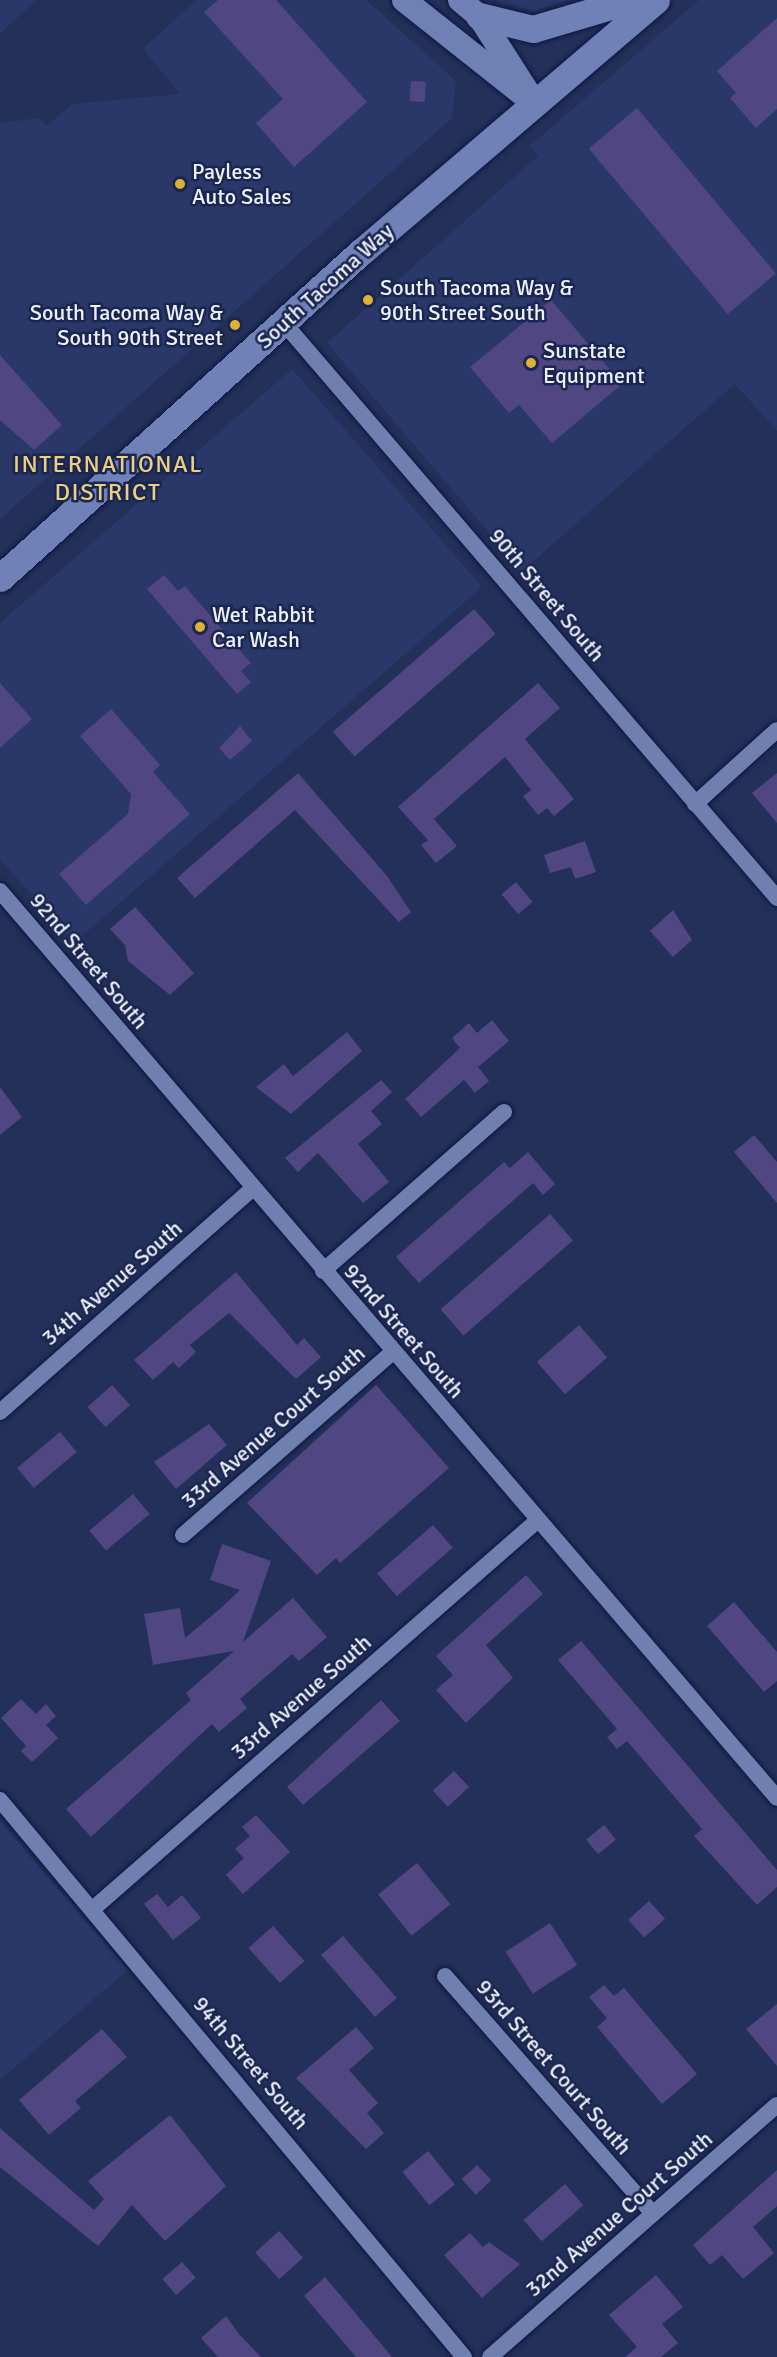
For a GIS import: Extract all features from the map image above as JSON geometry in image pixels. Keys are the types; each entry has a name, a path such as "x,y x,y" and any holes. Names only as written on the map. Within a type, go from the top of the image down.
{"main road":[{"path":"404,0 535,104"},
{"path":"470,8 533,29 631,0"},
{"name":"South Tacoma Way","path":"0,578 284,322 656,0"},
{"path":"470,8 535,104"}],"street":[{"name":"90th Street South","path":"284,322 777,898"},
{"path":"695,804 777,730"},
{"name":"92nd Street South","path":"0,891 323,1271 777,1798"},
{"path":"323,1271 504,1112"},
{"name":"34th Avenue South","path":"0,1412 253,1188"},
{"name":"33rd Avenue Court South","path":"183,1535 393,1352"},
{"name":"33rd Avenue South","path":"94,1908 538,1520"},
{"name":"94th Street South","path":"0,1800 94,1908 464,2357"},
{"name":"93rd Street Court South","path":"445,1976 653,2214"},
{"name":"32nd Avenue Court South","path":"490,2357 777,2105"}],"shaded area":[{"path":"0,0 36,0 0,34"},
{"path":"196,0 366,0 456,81 452,118 0,519 0,123 39,118 47,126 72,104 180,94 143,49"},
{"path":"496,0 567,0 534,11"},
{"path":"699,0 777,0 777,431 735,384 522,571 327,343 538,156 530,146"},
{"path":"292,369 482,587 74,943 0,859 0,623"},
{"path":"0,1821 128,1970 0,2080"}],"building":[{"path":"218,0 276,0 367,102 294,167 256,123 283,99 204,12"},
{"path":"777,18 777,109 756,128 730,98 736,93 717,71"},
{"path":"411,81 426,82 425,102 410,101"},
{"path":"637,108 776,273 728,314 589,148"},
{"path":"551,300 622,384 552,443 519,405 509,413 470,367"},
{"path":"0,355 62,425 34,450 0,420"},
{"name":"Wet Rabbit Car Wash","path":"164,575 178,591 185,586 251,663 241,671 251,682 237,694 147,589"},
{"path":"474,609 496,634 355,757 333,732"},
{"path":"0,683 32,719 0,748"},
{"path":"538,683 560,708 525,739 574,799 554,816 547,808 538,815 523,796 531,790 505,757 434,819 457,846 436,863 421,845 428,840 398,807"},
{"path":"111,709 160,765 153,772 190,814 86,905 59,874 128,814 131,794 80,736"},
{"path":"240,726 252,741 230,760 219,748"},
{"path":"298,773 387,876 411,912 399,922 295,810 195,898 177,878"},
{"path":"777,773 777,823 752,793"},
{"path":"585,841 596,872 575,879 571,867 550,873 544,855"},
{"path":"516,882 533,902 518,914 501,894"},
{"path":"135,907 194,973 170,995 128,961 125,945 110,929"},
{"path":"673,910 692,940 673,957 650,931"},
{"path":"492,1020 509,1041 478,1067 489,1081 475,1093 464,1080 421,1117 405,1099 460,1048 452,1038 469,1023 477,1033"},
{"path":"347,1032 362,1051 291,1114 256,1087 284,1064 293,1076"},
{"path":"381,1080 392,1092 371,1111 382,1124 358,1144 389,1182 363,1203 318,1153 298,1172 285,1158"},
{"path":"0,1087 22,1117 0,1135"},
{"path":"754,1135 777,1162 777,1203 734,1152"},
{"path":"528,1152 555,1184 543,1195 533,1183 419,1283 396,1257 504,1162 510,1168"},
{"path":"550,1214 573,1240 464,1336 441,1309"},
{"path":"236,1272 297,1345 304,1338 321,1357 296,1379 229,1313 190,1345 196,1352 179,1368 173,1362 153,1380 134,1360"},
{"path":"579,1325 607,1357 565,1394 537,1362"},
{"path":"112,1385 130,1405 106,1427 87,1407"},
{"path":"376,1385 449,1468 340,1563 336,1558 317,1575 247,1503"},
{"path":"209,1424 227,1445 176,1489 154,1462"},
{"path":"60,1432 77,1452 34,1488 17,1468"},
{"path":"133,1494 150,1514 106,1551 89,1531"},
{"path":"433,1525 453,1548 397,1596 377,1574"},
{"path":"222,1544 271,1561 243,1642 293,1598 327,1637 299,1661 292,1654 240,1699 247,1708 219,1732 212,1724 91,1837 66,1809 191,1700 186,1693 234,1651 153,1665 144,1614 180,1608 185,1638 221,1608 240,1590 210,1580"},
{"path":"526,1575 543,1594 486,1645 513,1678 466,1723 436,1690 453,1675 436,1656"},
{"path":"734,1602 777,1652 777,1681 764,1692 707,1626"},
{"path":"581,1641 777,1870 777,1887 757,1905 694,1836 702,1829 627,1741 617,1749 607,1737 617,1729 558,1660"},
{"path":"21,1699 36,1714 46,1704 56,1716 46,1725 58,1738 32,1762 21,1751 26,1746 1,1718"},
{"path":"381,1700 400,1721 303,1805 287,1787"},
{"path":"454,1771 469,1787 448,1807 433,1791"},
{"path":"256,1815 290,1852 243,1894 226,1875 244,1858 235,1849 250,1836 242,1827"},
{"path":"604,1825 616,1840 598,1854 586,1839"},
{"path":"417,1863 450,1904 411,1936 378,1894"},
{"path":"157,1894 168,1907 182,1895 201,1918 173,1940 144,1904"},
{"path":"649,1901 665,1919 644,1938 628,1920"},
{"path":"550,1923 577,1965 533,1994 506,1952"},
{"path":"273,1926 304,1961 280,1983 248,1948"},
{"path":"343,1936 397,1998 375,2017 321,1955"},
{"path":"604,1985 614,1996 624,1988 697,2074 662,2104 597,2027 607,2018 589,1997"},
{"path":"777,2004 777,2066 746,2029"},
{"path":"356,2027 374,2048 349,2070 378,2103 367,2113 384,2133 366,2149 296,2078"},
{"path":"102,2029 127,2057 75,2101 81,2108 49,2135 19,2100"},
{"path":"170,2115 226,2186 165,2241 132,2205 98,2246 0,2167 0,2128 94,2210 104,2199 88,2181"},
{"path":"428,2151 455,2184 429,2205 402,2172"},
{"path":"477,2165 491,2180 476,2195 462,2179"},
{"path":"777,2170 777,2206 753,2227 774,2253 743,2279 722,2255 710,2265 693,2245"},
{"path":"565,2184 583,2205 542,2241 523,2220"},
{"path":"279,2231 303,2258 279,2279 255,2252"},
{"path":"470,2233 483,2247 489,2242 520,2264 482,2298 444,2255"},
{"path":"182,2262 196,2278 176,2295 162,2279"},
{"path":"656,2275 683,2307 662,2324 678,2343 661,2357 625,2357 637,2347 609,2315"},
{"path":"325,2277 392,2357 356,2357 304,2296"},
{"path":"226,2316 261,2357 218,2357 201,2338"}],"place":[{"name":"Payless Auto Sales","path":"180,184"},
{"name":"South Tacoma Way & 90th Street South","path":"368,300"},
{"name":"South Tacoma Way & South 90th Street","path":"235,325"},
{"name":"Sunstate Equipment","path":"531,363"},
{"name":"Wet Rabbit Car Wash","path":"200,627"}],"district":[{"name":"INTERNATIONAL DISTRICT","path":"108,479"}]}
